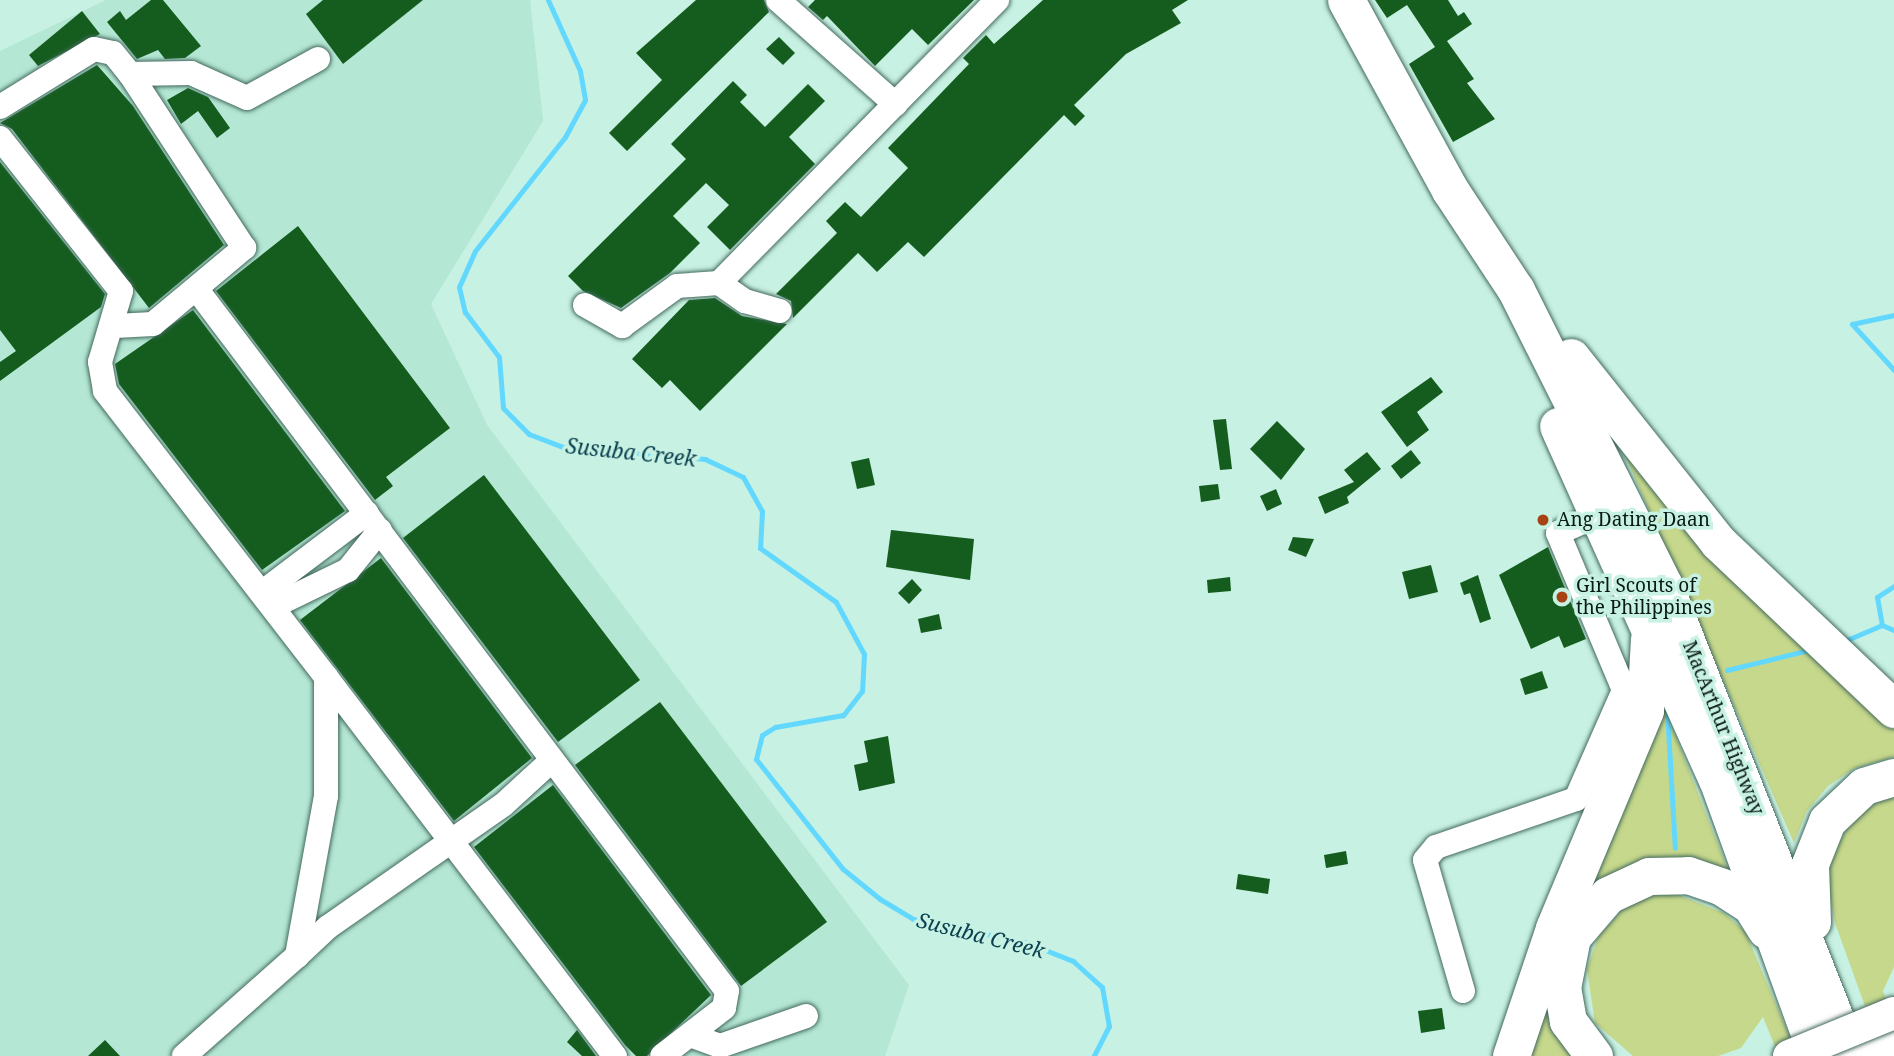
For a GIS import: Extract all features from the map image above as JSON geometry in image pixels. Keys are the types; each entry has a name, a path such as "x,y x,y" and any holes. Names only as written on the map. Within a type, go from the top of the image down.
{"highway":[{"name":"MacArthur Highway","path":"1346,0 1450,190 1516,290 1665,587 1800,960 1817,1056"},
{"name":"MacArthur Highway","path":"1450,190 1495,300 1601,514 1800,960 1850,1056"},
{"path":"1450,190 1497,237 1544,317 1634,443 1718,542 1823,647 1894,709"},
{"path":"1511,1056 1554,928 1644,710 1651,649 1639,597"},
{"path":"1800,960 1816,840 1843,802 1864,786 1894,777"},
{"path":"1594,1056 1568,1021 1565,961 1588,914 1627,884 1688,875 1722,887 1752,906 1800,960"}],"main road":[{"path":"1789,1056 1894,1013"},
{"path":"1870,1056 1894,1046"}],"lane":[{"path":"778,0 895,104"},
{"path":"719,283 997,0"},
{"path":"0,107 94,49 113,53 130,74 170,144 244,244 241,256 153,324 115,326"},
{"path":"130,74 191,73 247,98 318,59"},
{"path":"0,138 119,287 115,326 100,362 105,391 219,544 270,598 448,842 615,1056"},
{"path":"585,305 622,326 677,286 719,283 745,301 780,311"},
{"path":"198,291 550,762 727,991 724,1009 665,1056"},
{"path":"1463,991 1425,860 1436,847 1576,799 1625,690 1558,533 1601,514"},
{"path":"270,598 373,522"},
{"path":"270,598 348,570 373,522"},
{"path":"297,956 326,796 326,677"},
{"path":"191,1054 297,956 550,762"},
{"path":"665,1056 720,1045 806,1016"},
{"path":"690,1035 720,1045"}],"shaded area":[{"path":"106,0 530,0 543,121 431,304 487,425 909,985 885,1056 0,1056 0,51"}],"green space":[{"path":"1624,453 1785,632 1894,725 1894,757 1855,768 1828,786 1807,811 1794,843"},
{"path":"1662,701 1730,875 1699,861 1576,918 1575,1056 1520,1056"},
{"path":"1894,793 1894,967 1883,991 1894,1019 1894,1056 1883,1056 1835,923 1825,869 1855,814"},
{"path":"1676,894 1724,913 1745,931 1798,1056 1779,1056 1763,1017 1741,1048 1718,1056 1633,1056 1595,1023 1587,969 1598,937 1623,909 1648,896"}],"building":[{"path":"151,0 163,0 201,46 185,58 165,59 158,50 137,59 107,22 120,11 126,20"},
{"path":"323,0 423,0 343,64 306,14"},
{"path":"696,0 764,0 769,12 627,151 609,133 662,80 636,53"},
{"path":"815,0 974,0 928,45 912,29 875,66 827,16 823,20 808,7"},
{"path":"1043,0 1188,0 1172,10 1181,23 1126,54 1074,105 1085,116 1075,126 1064,115 924,257 908,242 877,272 858,253 793,318 791,301 776,294 837,233 826,221 845,202 861,217 908,168 888,148 969,64 963,58 986,35 994,44"},
{"path":"1375,0 1448,0 1458,16 1464,12 1472,24 1447,41 1474,79 1467,83 1495,119 1453,142 1409,64 1435,47 1407,5 1387,18"},
{"path":"82,11 100,34 38,66 29,55"},
{"path":"779,37 795,53 783,65 766,49"},
{"path":"97,65 133,106 224,245 149,308 12,129 0,123"},
{"path":"733,81 747,95 740,102 765,127 808,84 825,101 789,137 815,164 730,250 707,227 729,205 706,183 673,216 700,243 670,273 621,308 583,291 568,276 686,159 671,144"},
{"path":"188,88 208,97 230,128 217,138 198,111 181,124 167,100"},
{"path":"0,162 105,294 101,307 0,381 0,362 16,351 0,330"},
{"path":"298,226 450,428 386,477 393,486 375,500 216,291"},
{"path":"715,298 742,316 787,324 700,411 670,380 662,388 632,359 689,300"},
{"path":"193,310 345,511 262,570 119,384 115,364"},
{"path":"1431,377 1443,392 1417,412 1429,430 1407,447 1381,412"},
{"path":"1226,419 1232,469 1220,470 1213,420"},
{"path":"1277,421 1305,449 1281,480 1250,449"},
{"path":"1411,450 1421,463 1401,479 1391,466"},
{"path":"1367,452 1381,469 1347,497 1349,503 1325,514 1318,497 1354,482 1344,470"},
{"path":"869,458 875,485 857,489 851,462"},
{"path":"484,475 640,680 558,742 403,538"},
{"path":"1218,484 1220,499 1201,502 1199,486"},
{"path":"1276,489 1282,504 1267,511 1260,496"},
{"path":"891,530 974,539 970,580 886,567"},
{"path":"1293,537 1314,539 1306,557 1288,550"},
{"path":"1548,547 1586,639 1564,648 1559,636 1531,649 1499,575"},
{"path":"381,558 532,758 454,821 300,620"},
{"path":"1431,565 1438,592 1409,599 1402,572"},
{"path":"1478,575 1491,619 1480,623 1470,593 1464,595 1460,583"},
{"path":"1230,577 1231,591 1208,593 1207,580"},
{"path":"912,579 922,590 909,604 898,593"},
{"path":"939,614 942,629 921,633 918,619"},
{"path":"1542,671 1548,688 1525,695 1520,679"},
{"path":"660,702 827,922 741,986 575,765"},
{"path":"888,736 895,783 859,791 854,765 868,762 864,741"},
{"path":"553,785 711,995 647,1056 636,1056 625,1045 474,847"},
{"path":"1346,851 1348,864 1326,868 1324,855"},
{"path":"1238,874 1270,879 1268,894 1236,889"},
{"path":"1442,1008 1445,1029 1421,1033 1418,1011"},
{"path":"577,1030 596,1056 582,1056 567,1042"},
{"path":"105,1040 120,1056 88,1056"}],"waterway":[{"name":"Susuba Creek","path":"548,0 580,71 585,100 565,137 475,251 459,287 465,312 499,357 503,408 529,434 563,447 705,459 743,477 762,511 760,548 836,602 864,654 862,691 843,715 775,727 762,735 756,759 843,869 880,899 913,919 1025,942 1073,961 1102,987 1109,1026 1094,1056"},
{"path":"1894,315 1852,324 1894,370"},
{"path":"1894,586 1877,597 1882,625 1894,630"},
{"path":"1842,642 1882,625"},
{"path":"1727,670 1813,649"},
{"path":"1667,711 1675,848"}],"place":[{"name":"Ang Dating Daan","path":"1543,520"},
{"name":"Girl Scouts of the Philippines","path":"1562,597"}]}
